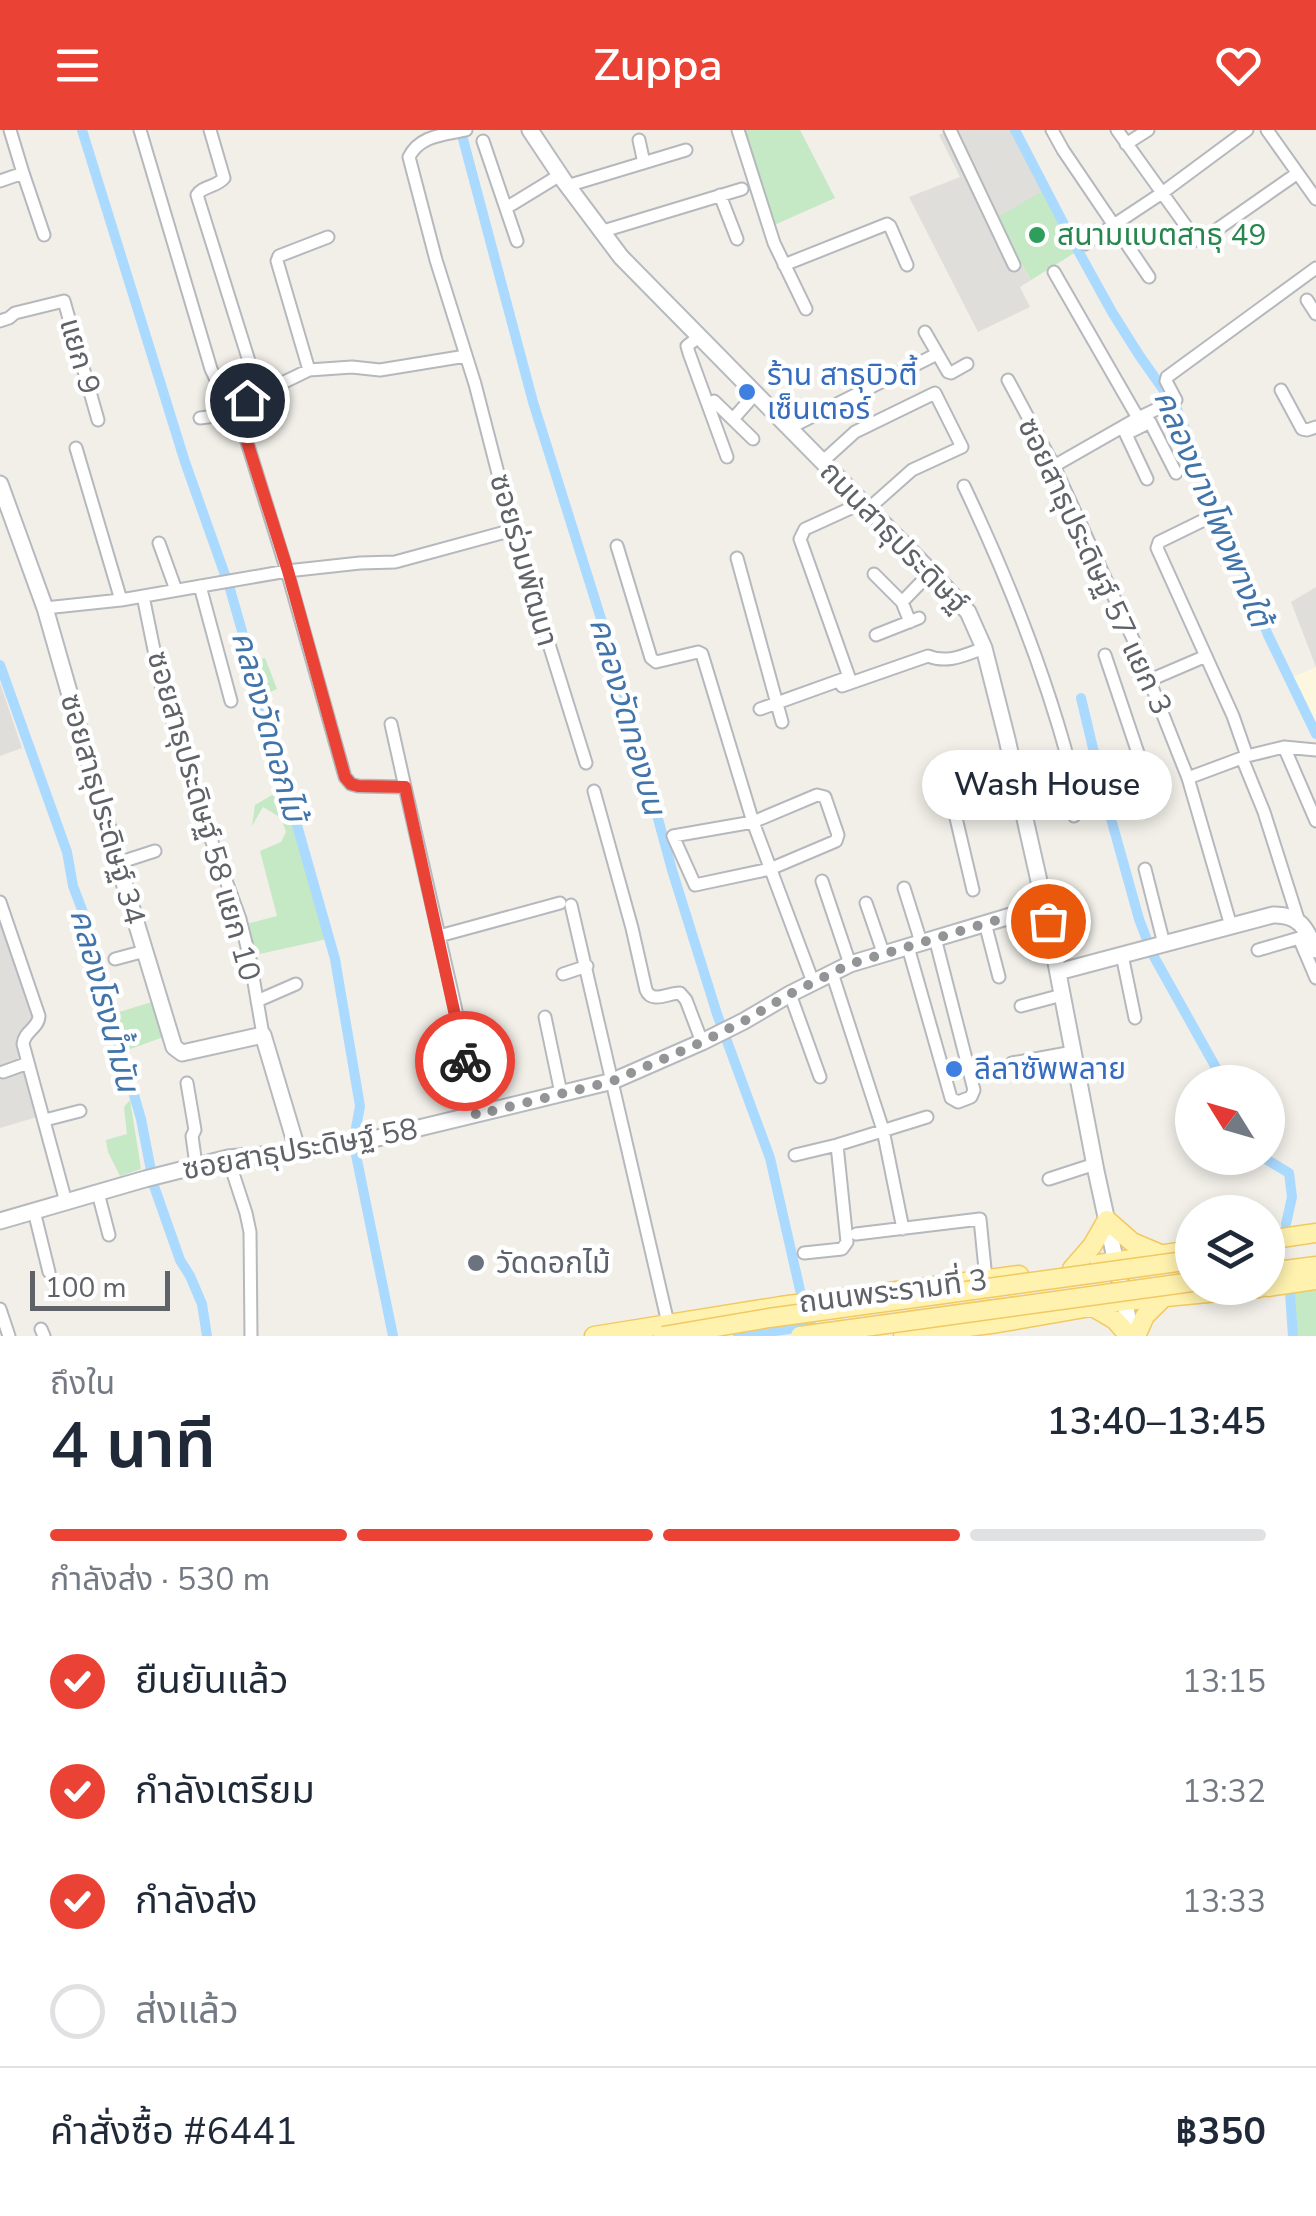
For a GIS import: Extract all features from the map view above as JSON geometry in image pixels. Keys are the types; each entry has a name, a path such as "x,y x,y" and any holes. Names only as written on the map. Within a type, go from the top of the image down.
{"main road":[{"path":"1072,1269 1107,1220 1132,1242 1159,1254"},
{"path":"1285,1238 1316,1233"},
{"path":"1285,1248 1316,1243"},
{"name":"ถนนพระรามที่ 3","path":"665,1330 1175,1252"},
{"name":"ถนนพระรามที่ 3","path":"594,1336 753,1321 1175,1262"},
{"path":"1285,1270 1316,1266"},
{"path":"1025,1274 1036,1290 1048,1296 1123,1293 1175,1279"},
{"path":"988,1279 1005,1291 1004,1315 998,1323"},
{"path":"1285,1284 1316,1280"},
{"name":"ถนนพระรามที่ 3","path":"800,1336 1175,1284"},
{"name":"ถนนพระรามที่ 3","path":"908,1336 1091,1306 1123,1293 1175,1295"},
{"path":"1091,1306 1116,1320 1132,1336 1165,1296"}],"street":[{"path":"10,130 44,236"},
{"path":"140,130 211,368 219,386 238,410 345,777 358,786 405,787"},
{"path":"210,130 224,178 197,195 259,393"},
{"name":"ซอยร่วมพัฒนา","path":"466,130 421,142 409,157 513,530 586,763"},
{"name":"ถนนสาธุประดิษฐ์","path":"530,130 621,257 968,612 984,648 1019,790 1132,1336"},
{"path":"738,130 765,218 806,309"},
{"path":"950,130 1014,265"},
{"path":"1052,130 1149,277"},
{"path":"1117,130 1196,240 1202,240 1292,177"},
{"path":"1126,144 1148,130"},
{"path":"1085,244 1247,130"},
{"path":"1267,130 1316,198"},
{"path":"639,140 644,163"},
{"path":"482,142 517,241"},
{"path":"506,208 564,181 686,150"},
{"path":"0,181 23,173"},
{"path":"600,232 742,189"},
{"path":"720,195 737,239"},
{"path":"784,265 887,224 908,266"},
{"path":"309,370 276,262 279,256 328,237"},
{"path":"1124,431 1138,418 1170,403 1168,378 1316,268"},
{"path":"1054,272 1138,418"},
{"path":"1307,300 1316,314"},
{"name":"แยก 9","path":"0,321 15,313 64,301 98,420"},
{"path":"925,332 948,372 967,364"},
{"path":"700,336 688,346 689,353 727,457"},
{"path":"789,428 936,354"},
{"path":"200,418 238,410 259,393 309,370 380,370 466,356"},
{"name":"ซอยสาธุประดิษฐ์ 57 แยก 3","path":"1028,382 1010,385 1054,466 1150,680 1188,778 1231,926"},
{"path":"1281,390 1302,428 1316,427"},
{"path":"760,709 849,677 800,539 805,529 865,506 912,470 962,446 935,392 855,432 822,462"},
{"path":"733,419 756,393"},
{"path":"714,401 754,439"},
{"path":"1054,466 1150,422 1176,473"},
{"path":"1124,431 1147,479"},
{"path":"76,448 120,600"},
{"name":"ซอยสาธุประดิษฐ์ 34","path":"0,484 45,608 177,1050 182,1053 263,1036"},
{"path":"964,486 1021,615 1062,732 1077,785 1074,816"},
{"path":"1206,519 1157,545 1232,716 1308,941 1316,978"},
{"path":"45,608 120,600 288,571 395,562 513,530"},
{"path":"159,543 176,590"},
{"path":"617,546 652,658 656,662 702,654 753,822 813,982"},
{"path":"738,558 782,722"},
{"path":"902,602 931,572"},
{"path":"874,574 914,620 876,636"},
{"path":"200,586 231,702"},
{"name":"ซอยสาธุประดิษฐ์ 58 แยก 10","path":"142,596 162,689 240,919 263,1036 298,1152"},
{"path":"815,696 928,656 953,659 984,648"},
{"path":"972,890 946,803 1077,785 1136,769 1140,762 1105,655"},
{"path":"1150,680 1206,656"},
{"path":"391,724 476,1115"},
{"path":"1284,746 1316,821"},
{"path":"1188,778 1284,746 1316,750"},
{"path":"594,791 646,990 654,998 680,994 715,1035"},
{"path":"817,795 825,797 838,835 836,841 770,869 695,885 673,836 753,822 817,795"},
{"path":"118,862 155,851"},
{"path":"1144,870 1164,944"},
{"path":"822,881 850,964"},
{"path":"904,888 974,1090 971,1097 958,1102 952,1098 921,942"},
{"path":"0,902 39,1016 38,1024 23,1039 66,1202"},
{"path":"866,903 884,955"},
{"path":"439,936 566,904 586,966 613,1081 665,1330"},
{"name":"ซอยสาธุประดิษฐ์ 58","path":"0,1221 196,1165 355,1143 613,1081 744,1021 850,964 1044,906"},
{"path":"1058,972 1273,915 1286,914 1298,919"},
{"path":"985,923 1000,976"},
{"path":"1258,950 1308,941"},
{"path":"115,958 145,951"},
{"path":"1122,955 1135,1018"},
{"path":"563,974 586,966"},
{"path":"832,973 883,1130 903,1230"},
{"path":"257,1001 296,984"},
{"path":"790,994 820,1077"},
{"path":"1021,1006 1062,995"},
{"path":"544,1016 561,1093"},
{"path":"1012,1063 1073,1052"},
{"path":"3,1072 28,1063"},
{"path":"187,1083 196,1165"},
{"path":"45,1120 80,1111"},
{"path":"796,1154 926,1117"},
{"path":"804,1253 842,1248 847,1242 837,1145"},
{"path":"228,1158 250,1232 250,1336"},
{"path":"1049,1179 1095,1164"},
{"path":"98,1192 109,1234"},
{"path":"34,1211 49,1272"},
{"path":"856,1234 980,1218 988,1279"},
{"path":"0,1309 6,1335"}],"shaded area":[{"path":"949,130 1014,130 1044,190 996,219 1031,280 1020,287 1030,307 978,332 909,197 960,177 939,135"},
{"path":"1316,587 1316,667 1291,602"},
{"path":"1316,667 1316,728 1293,677"},
{"path":"0,683 22,748 0,756"},
{"path":"0,903 36,1017 18,1035 40,1116 0,1128"}],"green space":[{"path":"740,130 800,130 835,198 772,226"},
{"name":"สนามแบตสาธุ 49","path":"1044,190 1076,252 1031,280 996,218"},
{"path":"265,658 277,689 263,695 327,939 255,955 246,924 277,916 260,851 281,842 286,832 281,818 263,807 252,826 255,805 279,791 247,662"},
{"path":"155,1001 166,1036 125,1051 116,1013"},
{"path":"130,1100 141,1169 120,1176 106,1140 127,1134 124,1107"},
{"path":"1316,1290 1316,1336 1294,1336 1292,1293"}],"waterway":[{"name":"คลองวัดดอกไม้","path":"82,130 185,462 230,589 335,959 360,1106 356,1155 393,1336"},
{"name":"คลองบางโพงพางใต้","path":"1015,130 1112,312 1177,409 1268,635 1316,734"},
{"name":"คลองวัดทองบน","path":"463,139 533,402 619,676 672,870 717,1014 770,1158 800,1290"},
{"name":"คลองโรงน้ำมัน","path":"0,665 67,852 73,886 92,936 95,976 108,1005 141,1119 154,1186 180,1260 202,1304 207,1336"},
{"path":"1081,698 1147,940"},
{"path":"1153,955 1214,1065"},
{"path":"1285,1171 1289,1173 1292,1197 1286,1224"},
{"path":"1290,1293 1293,1336"},
{"path":"738,1336 812,1326"}],"way so far":[{"path":"465,1061 476,1115 613,1081 702,1042 850,964 1044,906 1048,921"}],"place":[{"name":"สนามแบตสาธุ 49","path":"1037,235"},
{"name":"ร้าน สาธุบิวตี้ เซ็นเตอร์","path":"747,392"},
{"name":"Wash House","path":"1048,921"},
{"name":"ลีลาซัพพลาย","path":"954,1069"},
{"name":"วัดดอกไม้","path":"476,1263"}],"route":[{"path":"247,400 238,413 288,571 345,777 358,786 405,787 465,1061"}]}
